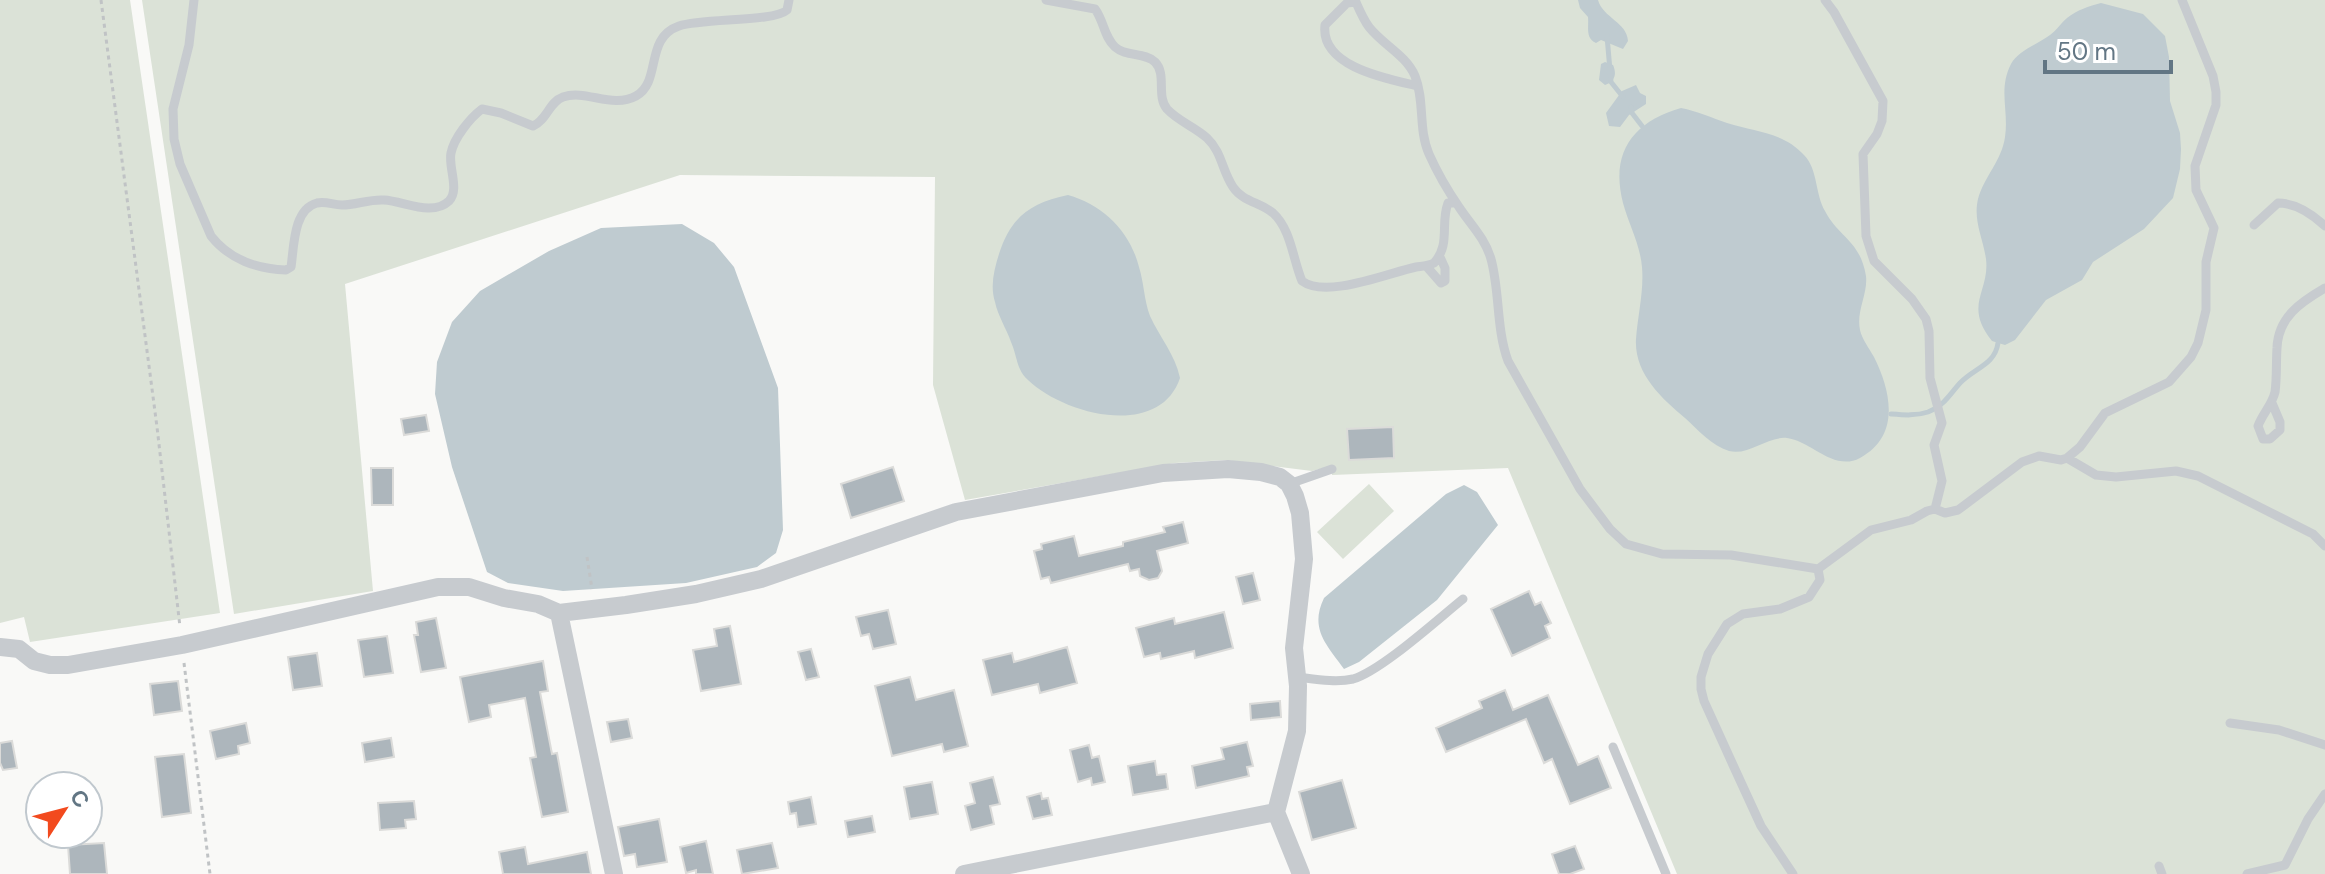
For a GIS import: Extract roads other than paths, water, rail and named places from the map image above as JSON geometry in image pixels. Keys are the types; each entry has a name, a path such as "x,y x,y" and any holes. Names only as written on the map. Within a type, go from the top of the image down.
{"street":[{"path":"0,647 19,649 34,661 68,665 182,645 438,587 469,587 538,604 559,613 696,594 761,579 956,512 1163,473 1228,469 1261,472 1280,477 1289,484 1300,513 1304,559 1294,648 1297,731 1276,812 1301,874"},
{"path":"559,613 614,874"},
{"path":"964,874 1276,812"}],"lane":[{"path":"194,0 189,45 173,109 174,139 180,164 211,236 218,244 248,263 286,270 291,267 299,220 311,206 328,203 350,205 379,199 425,208 441,206 448,201 454,190 450,155 454,144 474,115 482,109 533,126 543,120 562,97 571,95 612,101 637,95 644,88 658,45 677,26 729,18 775,17 787,10 789,0"},
{"path":"1046,0 1095,9 1106,34 1118,50 1156,63 1160,70 1162,101 1168,110 1209,140 1222,160 1230,182 1243,199 1265,207 1276,216 1283,225 1302,281 1308,285 1320,288 1380,279 1427,267 1440,257 1446,242 1444,213 1448,203 1456,203"},
{"path":"1825,0 1883,101 1882,121 1863,154 1866,236 1874,261 1912,299 1926,319 1930,378 1942,423 1934,445 1942,481 1935,509"},
{"path":"1418,86 1375,77 1357,68 1327,44 1325,25 1347,3 1356,1 1369,27 1408,64 1418,86 1424,141 1432,161 1490,254 1499,301 1502,345 1508,361 1580,489 1617,538 1647,551 1739,556 1818,569 1871,530 1911,520 1935,509 1945,513 1958,510 2030,458 2067,458 2080,447 2105,413 2152,392 2179,373 2191,357 2203,328 2206,262 2214,228 2196,190 2195,166 2216,105 2216,92 2213,76 2182,0"},
{"path":"2254,225 2278,203 2290,203 2325,226"},
{"path":"1427,267 1441,283 1445,281 1445,268 1440,257"},
{"path":"2272,403 2276,388 2277,343 2283,324 2292,309 2325,288"},
{"path":"2067,458 2096,475 2116,477 2176,471 2198,476 2313,534 2325,546"},
{"path":"1289,484 1332,469"},
{"path":"1793,874 1761,826 1738,777 1704,701 1701,677 1708,654 1727,624 1743,614 1780,609 1809,597 1820,580 1818,569"},
{"path":"1297,677 1353,679 1375,667 1463,599"},
{"path":"2230,723 2279,730 2325,745"},
{"path":"1613,747 1666,874"},
{"path":"2247,874 2285,865 2308,819 2325,794"}],"waterway":[{"path":"1607,36 1611,82 1623,97"},
{"path":"1631,107 1642,126"},
{"path":"1891,414 1919,414 1938,406 1993,356 1998,343"}]}
